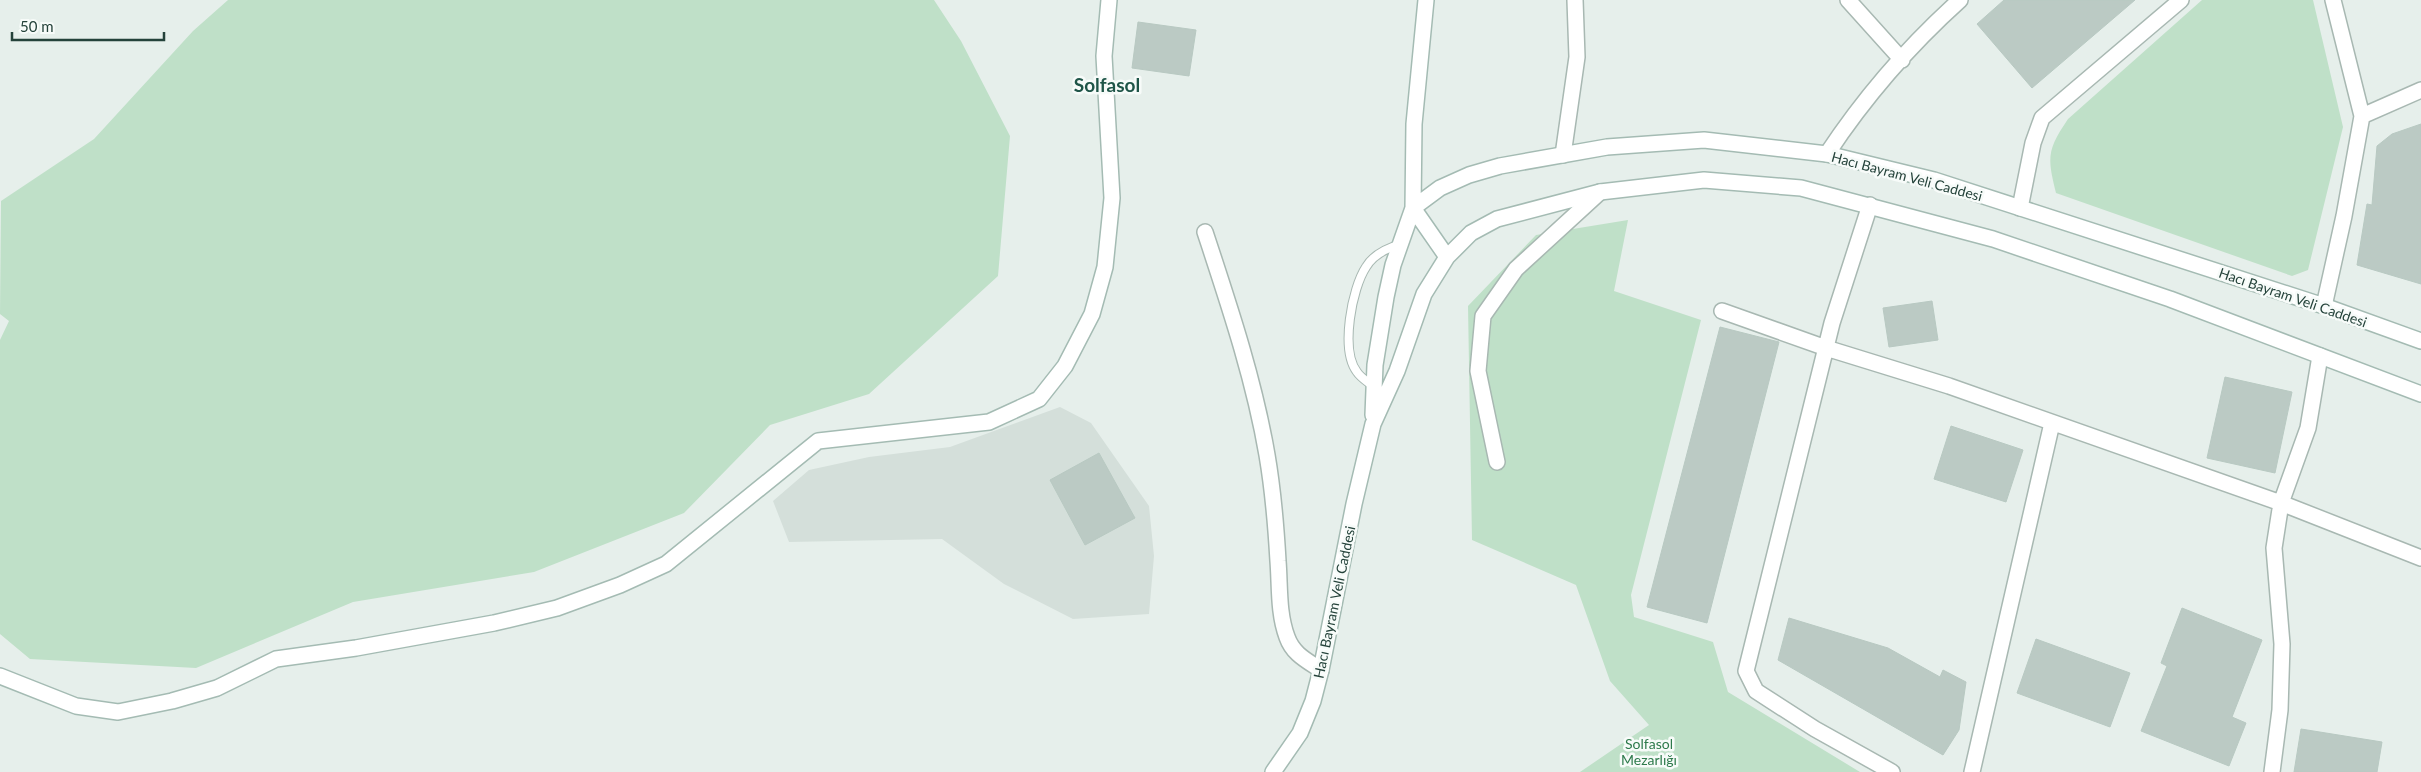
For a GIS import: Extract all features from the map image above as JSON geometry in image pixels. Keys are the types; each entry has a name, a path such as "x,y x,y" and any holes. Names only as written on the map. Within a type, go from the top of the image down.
{"street":[{"path":"0,676 76,706 118,712 172,701 217,688 276,659 356,648 494,623 557,608 620,585 666,564 818,441 989,422 1039,399 1065,366 1092,314 1105,267 1112,198 1104,56 1109,0"},
{"path":"1373,424 1375,365 1386,297 1393,265 1413,208 1414,124 1426,0"},
{"path":"1563,155 1577,57 1575,0"},
{"path":"1848,0 1902,60"},
{"path":"1827,154 1853,114 1938,19 1960,0"},
{"path":"2020,208 2033,143 2042,118 2181,0"},
{"path":"2324,306 2344,216 2362,116 2333,0"},
{"path":"2362,116 2421,90"},
{"name":"Hacı Bayram Veli Caddesi","path":"1413,208 1440,188 1469,175 1500,166 1607,147 1704,140 1827,154 1934,180 2324,306 2421,341"},
{"path":"1373,424 1397,371 1424,294 1447,258 1471,233 1497,219 1600,192 1704,180 1801,188 1993,238 2170,299 2421,394"},
{"path":"1497,462 1478,371 1483,316 1516,269 1600,192"},
{"path":"1870,205 1826,348 1746,671 1756,691 1816,729 1892,772"},
{"path":"1413,208 1447,258"},
{"path":"1205,232 1252,388 1267,456 1276,530 1282,619 1287,638 1296,654 1321,670"},
{"path":"1722,312 1826,348 1948,386 2281,503 2421,558"},
{"path":"2272,772 2280,710 2282,644 2274,548 2281,503 2308,428 2320,356"},
{"path":"1972,772 2052,423"},
{"name":"Hacı Bayram Veli Caddesi","path":"1273,772 1300,733 1313,701 1321,670 1354,504 1373,424"}],"lane":[{"path":"1374,387 1356,371 1351,357 1349,335 1354,298 1366,266 1379,254 1400,244"}],"shaded area":[{"path":"1060,407 1091,423 1149,506 1154,556 1149,614 1073,619 1004,584 942,539 789,542 773,501 809,470 869,457 950,447"}],"green space":[{"path":"228,0 934,0 961,41 1010,136 998,276 869,394 770,425 684,513 534,572 353,602 196,668 30,659 0,634 0,340 9,321 0,314 1,201 94,139 193,31"},
{"path":"2202,0 2313,0 2343,127 2308,270 2292,276 2056,193 2051,171 2051,154 2056,139 2068,119"},
{"name":"Solfasol Mezarlığı","path":"1628,220 1614,291 1701,320 1631,595 1634,617 1713,642 1728,692 1860,772 1580,772 1649,725 1610,681 1576,585 1472,540 1468,306 1536,235"}],"building":[{"path":"2004,0 2135,0 2032,88 1977,24"},
{"path":"1138,22 1196,30 1189,76 1132,68"},
{"path":"2421,124 2421,284 2357,265 2367,204 2372,205 2377,146 2392,134"},
{"path":"1932,301 1938,340 1889,347 1883,308"},
{"path":"1720,327 1779,342 1707,623 1647,607"},
{"path":"2225,377 2292,392 2275,473 2207,458"},
{"path":"1951,426 2023,450 2006,502 1934,479"},
{"path":"1099,453 1135,518 1085,545 1050,480"},
{"path":"2182,608 2262,640 2232,717 2246,723 2229,766 2141,731 2167,666 2161,663"},
{"path":"1789,618 1888,648 1940,677 1943,670 1966,682 1959,730 1943,755 1778,660"},
{"path":"2036,639 2130,673 2110,727 2017,693"},
{"path":"2301,729 2382,742 2377,772 2294,772"}],"district":[{"name":"Solfasol","path":"1107,84"}]}
